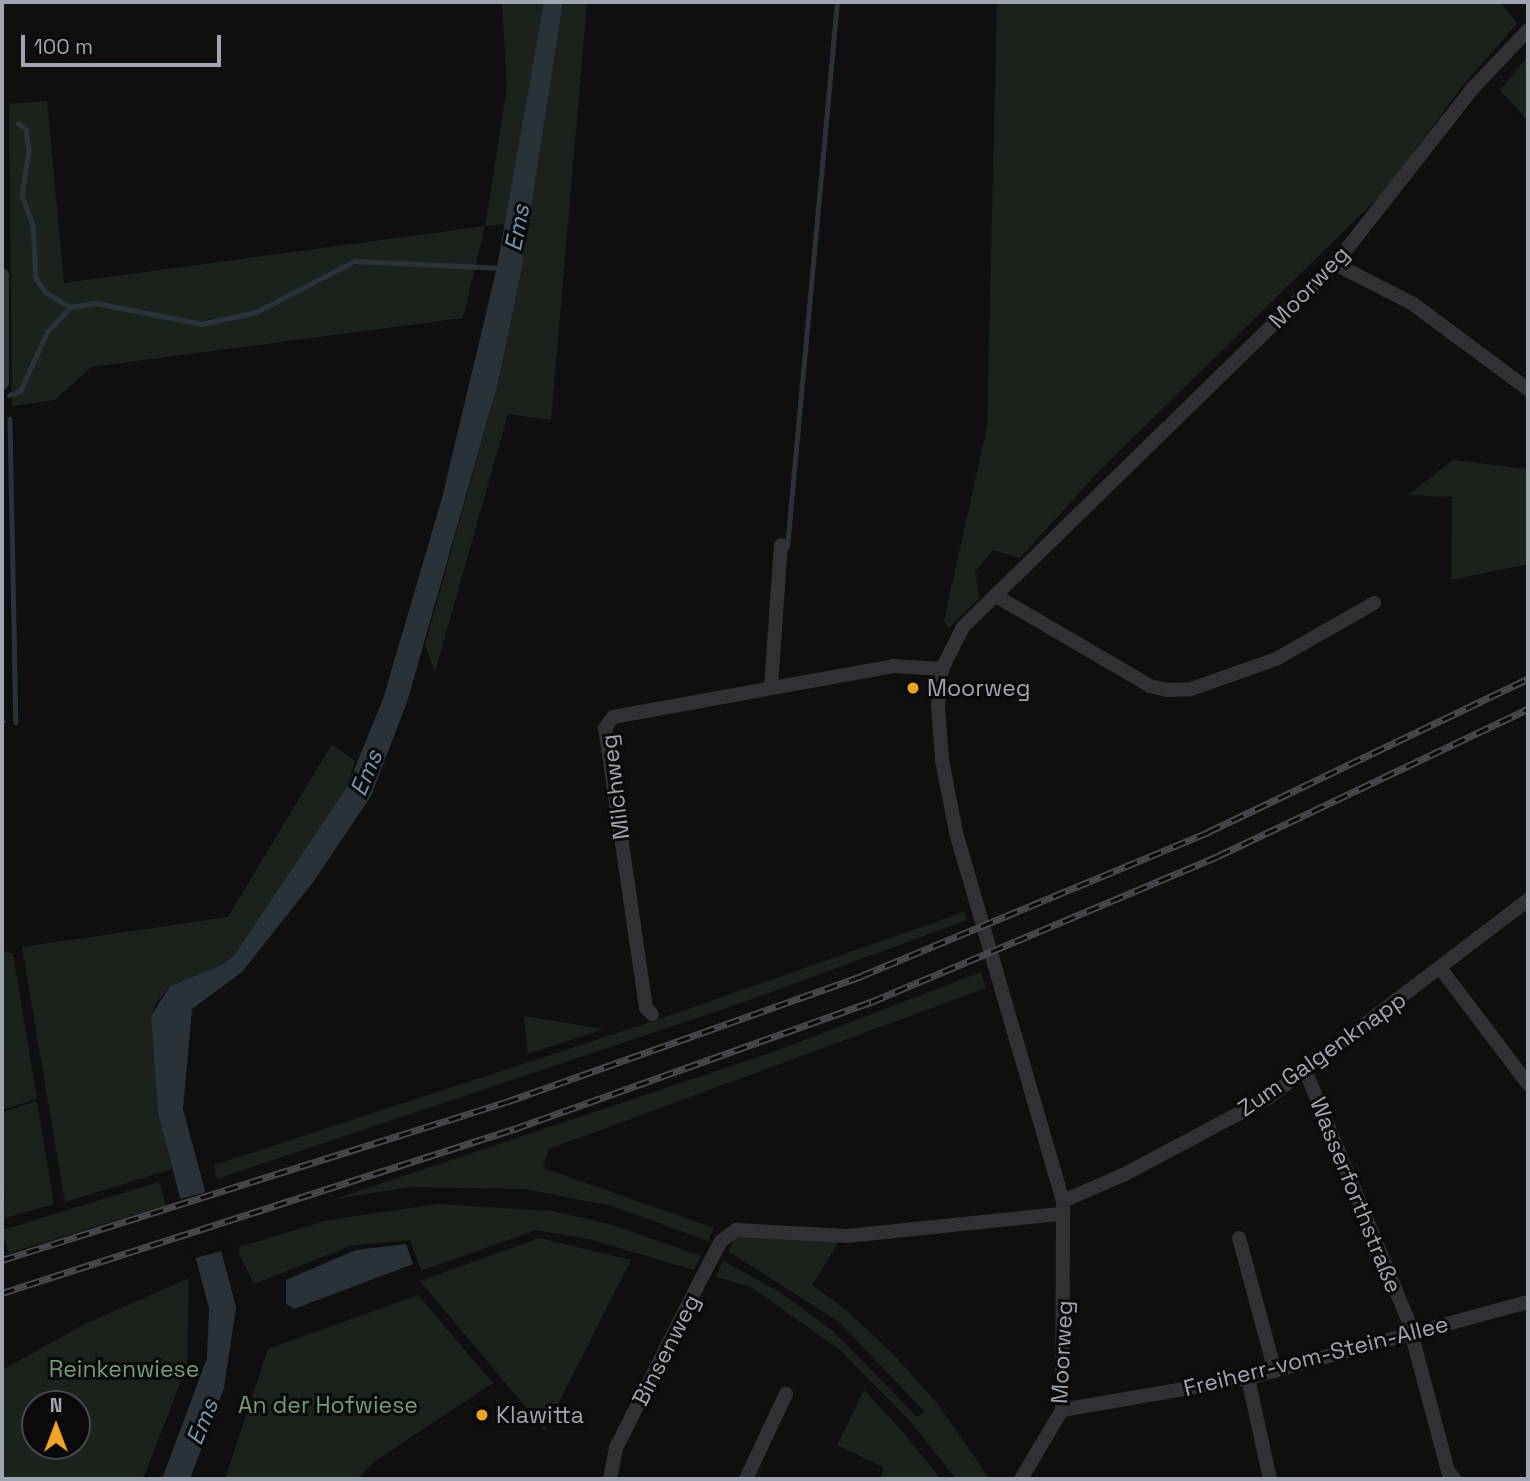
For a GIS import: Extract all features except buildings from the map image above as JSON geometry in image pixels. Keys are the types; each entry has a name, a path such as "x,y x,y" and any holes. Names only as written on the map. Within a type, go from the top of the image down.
{"street":[{"name":"Moorweg","path":"1021,1479 1062,1410 1066,1320 1062,1207 956,832 942,760 938,706 942,669 964,627 1335,264 1508,49 1528,30"},
{"path":"1335,264 1413,304 1528,389"},
{"path":"2,275 2,383"},
{"path":"771,687 781,545"},
{"path":"996,596 1150,685 1167,690 1191,689 1276,659 1374,603"},
{"name":"Milchweg","path":"652,1014 646,1008 605,728 613,717 893,666 942,669"},
{"name":"Zum Galgenknapp","path":"1062,1207 1268,1098 1528,901"},
{"path":"1441,969 1528,1084"},
{"name":"Wasserforthstraße","path":"1305,1070 1411,1333 1448,1471 1454,1479"},
{"name":"Binsenweg","path":"610,1479 616,1448 695,1291 721,1241 736,1230 847,1236 1062,1207"},
{"path":"1239,1238 1275,1371"},
{"name":"Freiherr-vom-Stein-Allee","path":"1062,1410 1248,1378 1528,1302"},
{"path":"1248,1378 1270,1479"},
{"path":"746,1479 786,1394"}],"green space":[{"path":"502,2 544,2 506,224 485,226 507,88"},
{"path":"563,2 587,2 551,420 508,414 435,672 425,645 498,383 521,273"},
{"path":"997,2 1501,2 1517,24 1463,85 1385,191 1100,470 1020,558 993,550 975,572 979,599 948,628 944,620 987,427"},
{"path":"1528,56 1528,121 1500,90"},
{"path":"47,101 64,283 485,226 463,318 91,367 55,400 12,406 9,104"},
{"path":"1453,460 1528,469 1528,564 1451,580 1452,497 1408,495"},
{"path":"332,744 355,761 347,787 304,857 236,953 224,964 170,986 156,1003 151,1016 158,1114 172,1169 65,1202 22,947 228,917"},
{"path":"964,912 967,920 744,1002 217,1179 214,1165 654,1021"},
{"path":"2,950 13,954 37,1099 2,1110"},
{"path":"981,972 986,988 549,1149 543,1168 714,1228 708,1241 612,1206 525,1189 410,1187 334,1199 768,1054"},
{"path":"524,1016 604,1029 528,1054"},
{"path":"37,1101 54,1204 5,1218 2,1112"},
{"path":"159,1182 166,1205 9,1253 2,1230"},
{"path":"439,1204 552,1211 609,1224 701,1256 694,1270 592,1240 536,1230 421,1271 410,1240 350,1246 254,1284 240,1255 239,1247 328,1220"},
{"path":"737,1235 840,1240 812,1285 846,1310 894,1355 937,1403 990,1479 956,1479 910,1421 840,1350 751,1287 716,1277 723,1261 780,1292 833,1331 917,1417 924,1411 839,1322 728,1251"},
{"path":"539,1238 631,1260 545,1430 420,1281"},
{"name":"Reinkenwiese","path":"189,1278 187,1366 143,1479 2,1479 2,1370 85,1324"},
{"name":"An der Hofwiese","path":"418,1295 493,1383 375,1461 357,1479 225,1479 268,1349"},
{"path":"864,1390 941,1479 881,1479 883,1467 837,1445"}],"water":[{"name":"Ems","path":"544,2 563,2 521,273 498,383 407,702 371,796 314,881 242,972 192,1009 183,1109 236,1307 224,1388 190,1479 162,1479 207,1358 209,1308 158,1114 151,1016 170,986 224,964 236,953 347,787 383,699 442,498 497,267"},
{"path":"406,1244 413,1264 294,1309 286,1304 286,1280 356,1250"}],"pier":[{"path":"210,1191 226,1250 193,1259 177,1200"}],"waterway":[{"path":"787,547 837,2"},
{"path":"18,123 26,129 29,151 22,195 33,225 36,278 45,292 70,307 96,303 202,324 256,312 355,261 503,268"},
{"path":"9,395 20,391 47,332 70,307"},
{"path":"10,419 16,722"}],"railway":[{"path":"2,1260 506,1102 861,976 1208,832 1528,679"},
{"path":"2,1293 514,1129 871,1002 1218,856 1528,709"}],"place":[{"name":"Moorweg","path":"913,688"},
{"name":"Klawitta","path":"482,1415"}]}
